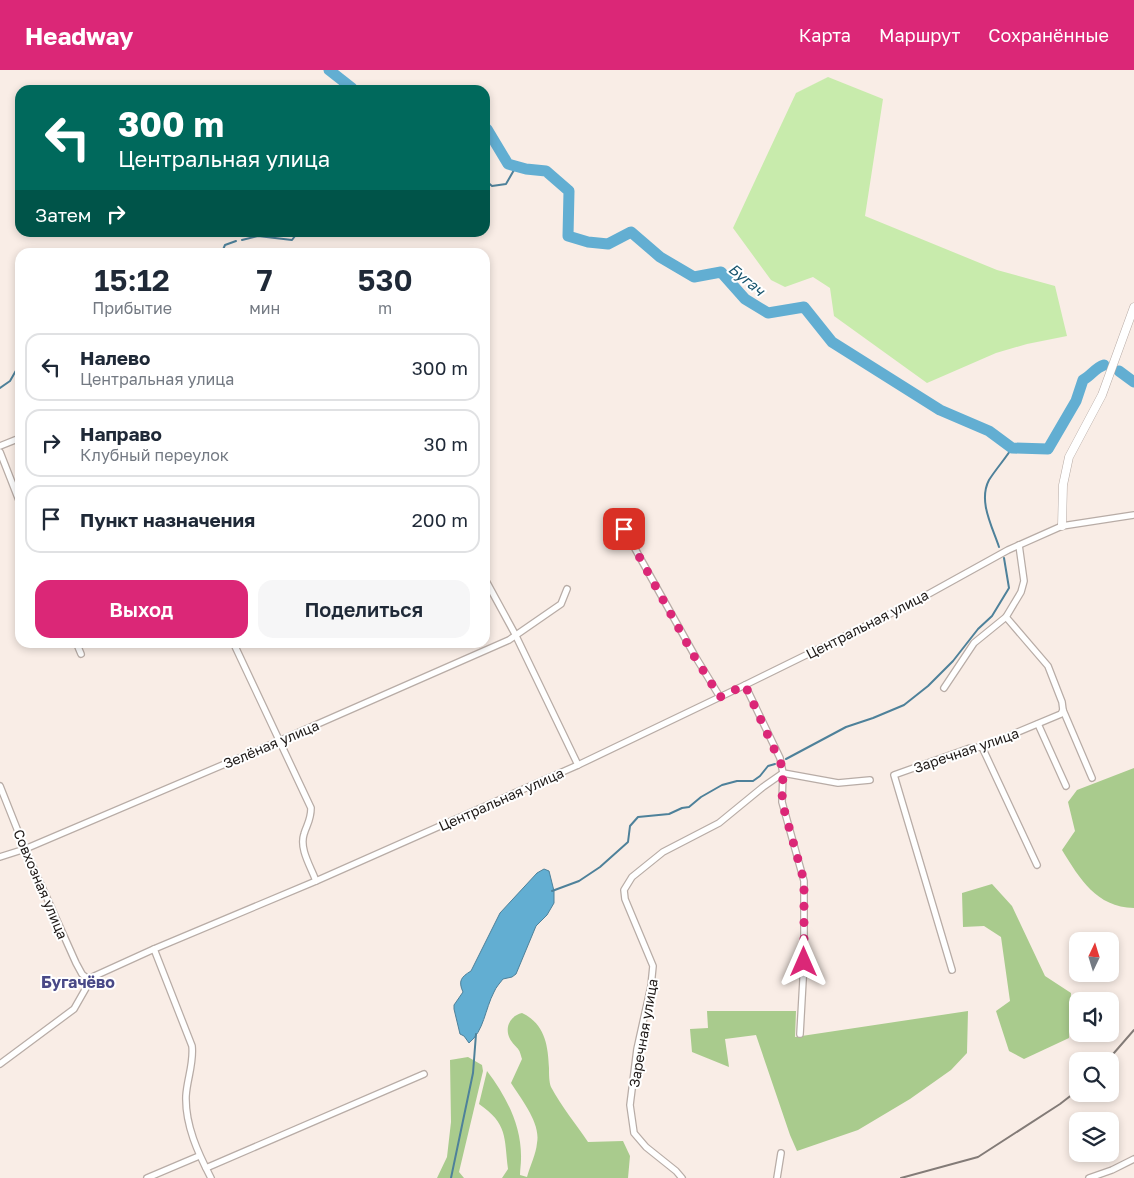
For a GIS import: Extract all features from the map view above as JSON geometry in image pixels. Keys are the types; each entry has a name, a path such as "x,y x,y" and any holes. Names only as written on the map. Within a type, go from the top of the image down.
{"street":[{"path":"1062,526 1063,485 1069,457 1102,395 1134,307"},
{"path":"0,446 15,440"},
{"path":"0,452 15,490"},
{"name":"Центральная улица","path":"88,979 578,765 914,602 1019,545 1062,526 1134,515"},
{"path":"624,529 694,656 720,697"},
{"path":"944,688 974,643 1006,617 1023,587 1019,545"},
{"path":"490,588 515,634 578,765"},
{"name":"Зелёная улица","path":"0,857 25,849 279,741 509,640 515,634 561,604 567,588"},
{"path":"1006,617 1048,666 1062,702 1063,710 1092,778"},
{"path":"78,648 81,654"},
{"path":"236,648 312,808 311,818 303,836 303,848 316,881"},
{"path":"745,685 780,758 783,773 782,802 804,881 804,962 800,1034"},
{"name":"Заречная улица","path":"952,970 894,775 970,748 982,747 1059,715 1063,710"},
{"path":"1038,724 1066,786"},
{"path":"982,747 1037,865"},
{"path":"783,773 838,783 870,780"},
{"name":"Заречная улица","path":"682,1178 646,1147 634,1133 630,1105 637,1049 651,986 653,966 625,899 624,890 632,877 663,852 719,823 783,773"},
{"name":"Совхозная улица","path":"0,786 25,849 76,963 82,974 88,979"},
{"path":"154,949 192,1046 186,1106 199,1156 211,1178"},
{"path":"0,1064 74,1009 86,988 88,979"},
{"path":"206,1168 424,1074"},
{"path":"777,1178 781,1153"},
{"path":"147,1178 199,1156"},
{"path":"1089,1178 1112,1170 1134,1159"}],"green space":[{"path":"828,77 883,99 865,216 997,270 1055,286 1067,336 1027,344 996,353 927,383 834,316 830,288 813,277 785,287 771,280 733,228 796,93"},
{"path":"1134,768 1134,908 1109,903 1090,890 1062,850 1075,831 1068,802 1077,790"},
{"path":"992,884 1012,906 1045,976 1069,992 1069,1038 1024,1059 1009,1051 996,1011 1010,1001 1001,937 984,926 963,927 962,893"},
{"path":"707,1011 796,1011 795,1037 968,1011 967,1053 951,1070 910,1099 858,1130 797,1151 756,1035 725,1039 729,1067 692,1052 690,1029 708,1028"},
{"path":"522,1013 536,1023 544,1036 548,1051 550,1085 559,1101 588,1142 623,1141 630,1156 628,1178 502,1178 508,1169 503,1132 495,1118 479,1104 487,1071 512,1112 521,1147 520,1175 527,1177 537,1143 536,1127 511,1083 522,1059 519,1050 512,1042 508,1033 511,1020"},
{"path":"468,1057 482,1065 483,1071 459,1172 464,1178 437,1178 447,1157 451,1122 450,1060"}],"water":[{"path":"544,869 549,871 554,891 554,903 547,915 536,926 516,974 503,979 496,988 481,1026 469,1043 460,1034 454,1009 454,1005 463,992 461,980 471,971 500,913 537,873"}],"waterway":[{"name":"Бугач","path":"329,70 348,85"},
{"name":"Бугач","path":"490,134 508,164 526,169 546,171 569,191 568,236 588,242 608,244 631,232 660,257 694,277 721,272 745,299 768,313 804,307 832,342 940,410 989,431 1012,448 1048,449 1076,401 1083,380 1104,365"},
{"path":"490,184 492,186 506,184 514,170 526,169"},
{"path":"242,240 254,237"},
{"path":"266,237 292,240 294,237"},
{"path":"224,248 225,245 236,241"},
{"name":"Бугач","path":"1119,371 1134,382"},
{"path":"0,388 10,381 15,372"},
{"path":"999,547 985,505 986,488 989,480 1012,448"},
{"path":"786,759 846,727 904,705 928,686 953,661 978,629 992,616 1009,588 1004,558"},
{"path":"552,891 579,881 600,867 628,842 630,826 638,817 669,814 689,807 701,797 722,785 737,781 753,781 768,766 775,764"},
{"path":"451,1178 473,1073 476,1034"}],"railway":[{"path":"1115,1052 1134,1030"},
{"path":"901,1178 978,1157 1069,1097"}],"district":[{"name":"Бугачёво","path":"78,982"}],"route":[{"path":"624,529 652,582 673,614 694,656 720,697 745,685 780,758 783,773 782,802 804,881 804,962"}]}
